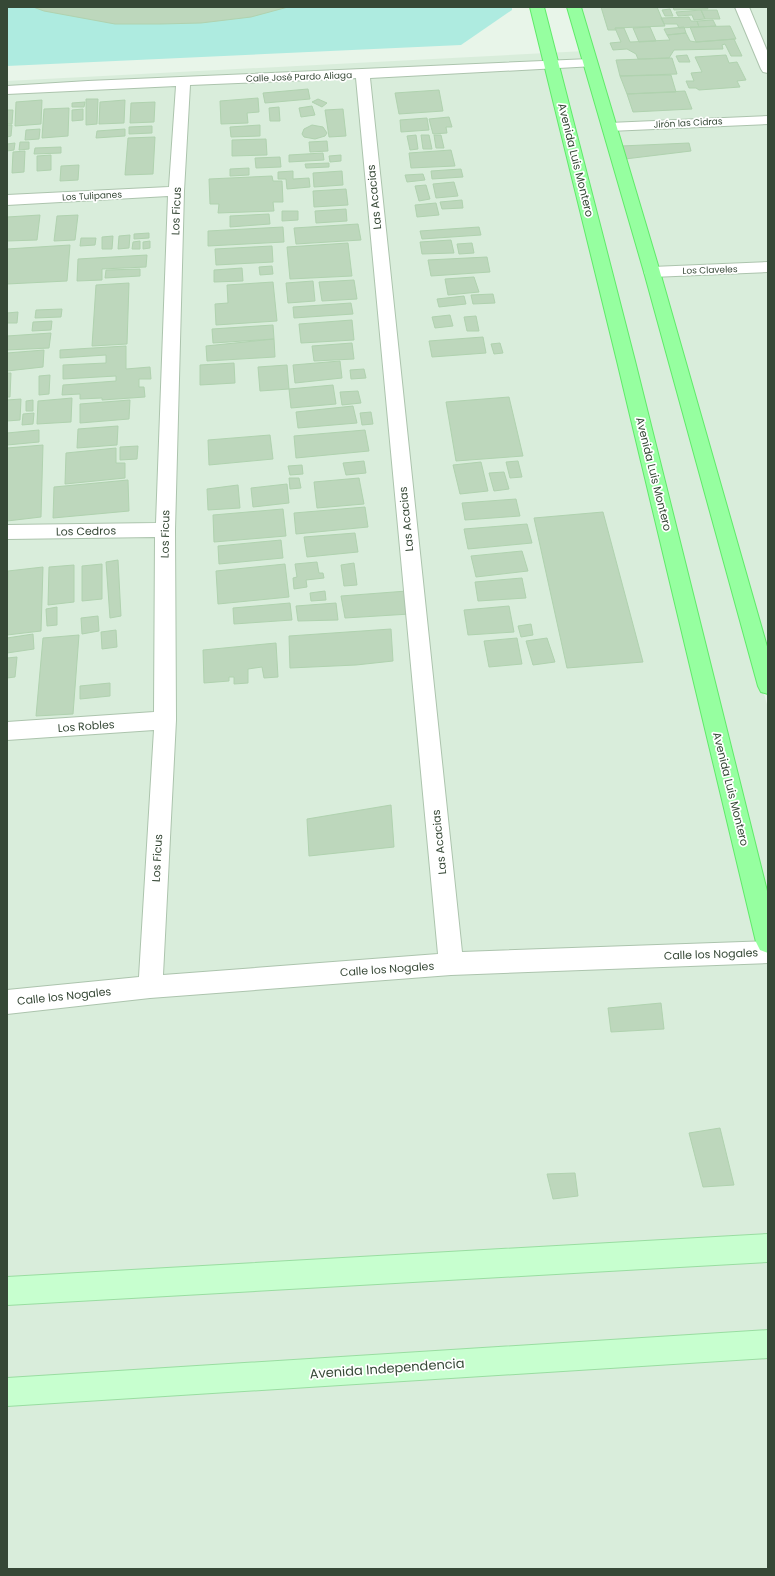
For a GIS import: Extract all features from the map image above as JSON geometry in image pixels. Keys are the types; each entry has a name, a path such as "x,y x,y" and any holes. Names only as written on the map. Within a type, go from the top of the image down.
{"main road":[{"name":"Avenida Luis Montero","path":"537,7 626,361 768,942"},
{"path":"574,7 652,272 768,686"},
{"path":"7,1291 768,1248"},
{"name":"Avenida Independencia","path":"7,1392 768,1344"}],"street":[{"path":"742,7 768,69"},
{"name":"Calle José Pardo Aliaga","path":"7,90 88,84 183,82 590,63"},
{"name":"Las Acacias","path":"362,74 451,964"},
{"name":"Los Ficus","path":"150,987 165,720 165,530 176,191 183,82"},
{"name":"Jirón las Cidras","path":"609,127 768,120"},
{"name":"Los Tulipanes","path":"7,200 176,191"},
{"name":"Los Claveles","path":"652,272 768,267"},
{"name":"Los Cedros","path":"7,532 165,530"},
{"name":"Los Robles","path":"7,732 165,720"},
{"name":"Calle los Nogales","path":"7,1002 150,987 451,964 768,952"}],"shaded area":[{"path":"7,7 512,7 512,10 461,45 7,66"},
{"path":"573,7 768,7 768,694 613,151 768,708 768,1569 7,1569 7,81 585,51"}],"building":[{"path":"33,7 288,7 251,17 201,23 115,24 44,11"},
{"path":"601,7 657,7 665,26 615,28 616,30 608,30"},
{"path":"673,7 707,7 708,9 674,10"},
{"path":"670,9 673,16 665,16 662,10"},
{"path":"701,10 717,10 720,19 705,19"},
{"path":"701,10 705,19 694,20 692,15 678,16 676,12"},
{"path":"689,17 691,21 697,21 699,27 679,28 677,24 664,24 661,18"},
{"path":"713,20 716,26 699,27 697,21"},
{"path":"730,26 736,39 696,42 690,27"},
{"path":"650,27 656,41 639,42 633,28"},
{"path":"684,27 686,33 667,35 664,29"},
{"path":"615,28 624,28 630,42 670,40 667,35 686,33 690,41 696,42 734,39 742,56 731,56 725,44 722,45 723,49 674,50 669,58 638,59 636,54 627,49 613,50 610,43 621,42"},
{"path":"687,55 690,62 679,62 676,56"},
{"path":"726,55 729,63 737,62 746,80 737,81 740,87 699,90 696,88 689,88 686,81 694,81 691,73 702,72 695,57"},
{"path":"672,58 677,74 620,76 616,60"},
{"path":"671,75 676,92 627,94 620,76"},
{"path":"308,89 310,99 265,103 263,93"},
{"path":"439,90 443,111 399,114 395,93"},
{"path":"685,91 692,109 633,112 627,94"},
{"path":"258,98 259,112 247,113 248,123 221,124 220,101"},
{"path":"86,99 98,99 97,124 86,125"},
{"path":"318,99 327,103 322,107 312,102"},
{"path":"42,100 41,124 15,126 16,102"},
{"path":"125,100 124,123 99,124 100,102"},
{"path":"85,102 84,107 72,107 72,103"},
{"path":"155,102 154,122 130,123 131,103"},
{"path":"312,106 315,115 301,117 299,108"},
{"path":"279,107 280,121 270,121 269,108"},
{"path":"69,108 68,136 42,138 44,109"},
{"path":"83,109 83,120 72,121 72,110"},
{"path":"343,109 346,136 329,137 325,110"},
{"path":"7,110 13,110 12,124 7,124"},
{"path":"449,117 452,127 446,127 447,133 433,134 429,119"},
{"path":"427,118 429,130 401,132 400,120"},
{"path":"7,125 12,125 11,136 7,137"},
{"path":"260,125 260,136 231,137 230,127"},
{"path":"312,125 323,127 327,133 325,136 315,139 304,137 302,134 304,129"},
{"path":"152,126 152,133 129,134 129,127"},
{"path":"40,129 39,139 25,140 26,130"},
{"path":"125,129 125,136 96,138 97,131"},
{"path":"416,135 418,149 410,150 407,136"},
{"path":"421,135 429,135 432,149 423,149"},
{"path":"434,135 441,135 444,148 436,148"},
{"path":"155,137 153,174 125,175 128,138"},
{"path":"266,139 267,155 232,156 232,140"},
{"path":"327,141 328,151 310,152 309,142"},
{"path":"20,142 29,142 29,149 19,150"},
{"path":"15,143 14,150 7,151 7,144"},
{"path":"689,143 691,151 625,159 621,146"},
{"path":"61,147 61,153 34,154 35,148"},
{"path":"451,150 455,166 411,168 409,153"},
{"path":"25,151 24,172 12,173 13,152"},
{"path":"323,153 324,160 289,162 289,155"},
{"path":"51,155 51,170 37,171 37,156"},
{"path":"341,155 341,161 330,162 329,156"},
{"path":"280,157 281,167 256,168 255,158"},
{"path":"329,163 329,167 306,168 305,164"},
{"path":"79,165 78,180 60,181 61,166"},
{"path":"249,168 249,175 230,176 230,169"},
{"path":"461,169 463,177 432,179 431,171"},
{"path":"293,171 293,179 309,178 310,187 287,189 286,179 278,179 278,172"},
{"path":"342,171 343,185 314,187 313,173"},
{"path":"423,174 425,180 407,182 405,175"},
{"path":"272,176 273,181 282,181 283,202 273,202 274,211 218,213 219,204 210,204 209,179"},
{"path":"454,182 458,196 436,198 433,184"},
{"path":"426,185 430,199 419,201 415,186"},
{"path":"346,189 348,205 314,207 313,191"},
{"path":"462,200 463,208 442,209 440,202"},
{"path":"436,203 439,215 417,217 415,205"},
{"path":"346,209 347,221 316,223 315,211"},
{"path":"282,211 298,211 298,220 282,221"},
{"path":"269,214 270,224 230,227 230,216"},
{"path":"40,215 37,240 7,241 7,217"},
{"path":"78,215 75,240 54,241 57,216"},
{"path":"358,224 361,240 296,244 294,228"},
{"path":"283,227 284,242 208,246 208,231"},
{"path":"479,227 481,235 422,239 420,231"},
{"path":"149,233 149,238 134,239 134,234"},
{"path":"130,235 129,248 118,249 119,236"},
{"path":"113,236 112,249 102,249 102,237"},
{"path":"81,238 96,238 95,245 80,246"},
{"path":"451,240 454,253 422,254 420,242"},
{"path":"140,241 140,249 132,249 133,242"},
{"path":"150,241 150,248 143,249 143,242"},
{"path":"348,243 352,276 290,279 287,247"},
{"path":"472,243 474,253 459,254 457,244"},
{"path":"70,245 67,281 7,284 7,249"},
{"path":"272,246 273,262 216,265 215,249"},
{"path":"147,255 146,267 102,269 102,280 77,281 78,259"},
{"path":"487,257 490,272 431,276 428,260"},
{"path":"272,266 273,274 260,275 259,267"},
{"path":"242,268 243,281 214,282 214,270"},
{"path":"140,269 140,276 105,278 106,270"},
{"path":"474,277 479,292 448,295 445,279"},
{"path":"354,280 357,299 322,301 319,282"},
{"path":"313,281 315,301 288,303 286,283"},
{"path":"273,282 277,321 216,325 215,304 228,303 227,285"},
{"path":"129,283 127,344 92,346 96,285"},
{"path":"493,294 495,303 473,304 471,295"},
{"path":"464,296 466,304 439,307 437,299"},
{"path":"351,303 353,314 294,318 293,307"},
{"path":"62,309 61,317 35,318 36,310"},
{"path":"18,312 17,323 7,323 7,313"},
{"path":"450,315 453,326 435,328 432,317"},
{"path":"476,316 479,331 467,331 464,317"},
{"path":"352,320 354,340 301,343 299,324"},
{"path":"52,321 51,330 32,331 33,322"},
{"path":"273,325 274,339 213,343 212,329"},
{"path":"51,333 49,348 7,350 7,336"},
{"path":"483,337 486,353 432,357 429,341"},
{"path":"274,339 275,357 207,361 206,346"},
{"path":"352,343 354,359 314,361 312,346"},
{"path":"500,343 503,353 494,354 491,344"},
{"path":"126,346 126,369 150,367 151,379 139,379 139,387 144,387 145,397 102,400 102,398 80,399 80,394 62,395 63,385 116,381 116,376 63,379 63,365 106,363 106,355 60,358 60,350"},
{"path":"44,350 43,367 7,371 7,353"},
{"path":"340,361 342,378 295,383 293,365"},
{"path":"234,363 235,383 200,385 200,365"},
{"path":"287,365 289,389 260,391 258,367"},
{"path":"364,369 366,378 351,379 350,370"},
{"path":"7,373 11,373 10,397 7,397"},
{"path":"50,375 49,394 39,395 39,376"},
{"path":"333,385 336,404 291,408 289,389"},
{"path":"358,391 361,403 342,405 340,392"},
{"path":"509,397 523,456 456,461 446,402"},
{"path":"72,398 71,422 37,424 38,401"},
{"path":"21,399 20,420 7,421 7,400"},
{"path":"33,400 33,411 26,411 26,401"},
{"path":"130,400 129,419 80,423 80,404"},
{"path":"353,406 357,423 298,428 296,412"},
{"path":"371,412 373,424 362,425 360,413"},
{"path":"34,413 33,424 22,425 23,414"},
{"path":"118,426 117,445 77,448 78,429"},
{"path":"39,430 39,442 7,445 7,433"},
{"path":"365,430 369,451 296,458 294,436"},
{"path":"270,435 273,459 209,465 208,440"},
{"path":"43,445 41,517 7,521 7,448"},
{"path":"138,446 137,459 120,460 120,447"},
{"path":"116,448 116,463 125,463 125,478 65,484 66,453"},
{"path":"364,461 366,473 346,475 343,463"},
{"path":"518,461 522,477 510,478 506,462"},
{"path":"481,462 488,491 460,494 453,465"},
{"path":"302,465 303,474 290,475 288,466"},
{"path":"504,472 509,489 494,491 489,473"},
{"path":"289,478 299,478 301,488 290,489"},
{"path":"359,478 364,504 317,508 314,482"},
{"path":"128,480 129,511 53,518 54,487"},
{"path":"287,484 289,503 253,507 251,488"},
{"path":"238,485 240,508 208,510 207,489"},
{"path":"516,499 520,516 465,520 462,503"},
{"path":"365,507 368,527 296,534 294,513"},
{"path":"283,509 286,536 214,542 213,515"},
{"path":"603,512 643,662 567,668 534,518"},
{"path":"527,524 532,543 468,549 464,529"},
{"path":"355,533 358,552 307,557 304,537"},
{"path":"281,540 283,558 219,564 218,546"},
{"path":"522,551 528,571 476,577 471,556"},
{"path":"118,560 121,616 110,618 106,562"},
{"path":"317,562 319,573 323,573 324,578 306,580 307,587 294,589 293,578 297,577 295,564"},
{"path":"354,563 357,585 344,586 341,565"},
{"path":"102,564 102,599 82,601 82,566"},
{"path":"285,564 289,597 218,604 216,571"},
{"path":"74,565 74,602 48,605 49,567"},
{"path":"43,567 41,631 7,635 8,571"},
{"path":"522,578 526,598 478,601 475,582"},
{"path":"325,591 326,600 311,601 310,593"},
{"path":"407,591 410,614 345,618 341,596"},
{"path":"290,603 292,620 234,624 233,608"},
{"path":"336,603 338,620 298,621 296,606"},
{"path":"509,606 514,632 468,635 464,610"},
{"path":"57,607 57,625 47,626 46,609"},
{"path":"98,616 99,631 82,634 81,618"},
{"path":"531,624 533,635 521,637 518,626"},
{"path":"391,629 393,661 356,665 290,668 289,636"},
{"path":"116,630 117,647 102,649 101,632"},
{"path":"33,634 34,649 7,653 7,638"},
{"path":"79,635 73,714 36,716 43,638"},
{"path":"517,638 522,664 489,667 484,641"},
{"path":"547,638 555,662 533,665 526,641"},
{"path":"276,643 278,677 264,678 262,667 248,669 248,683 234,684 234,677 229,677 229,681 204,683 203,650"},
{"path":"17,657 15,677 7,678 7,658"},
{"path":"110,683 110,696 80,699 80,686"},
{"path":"391,805 394,847 309,856 307,819"},
{"path":"661,1003 664,1029 611,1032 608,1008"},
{"path":"720,1128 734,1185 703,1187 689,1133"},
{"path":"575,1173 578,1196 553,1199 547,1174"}]}
